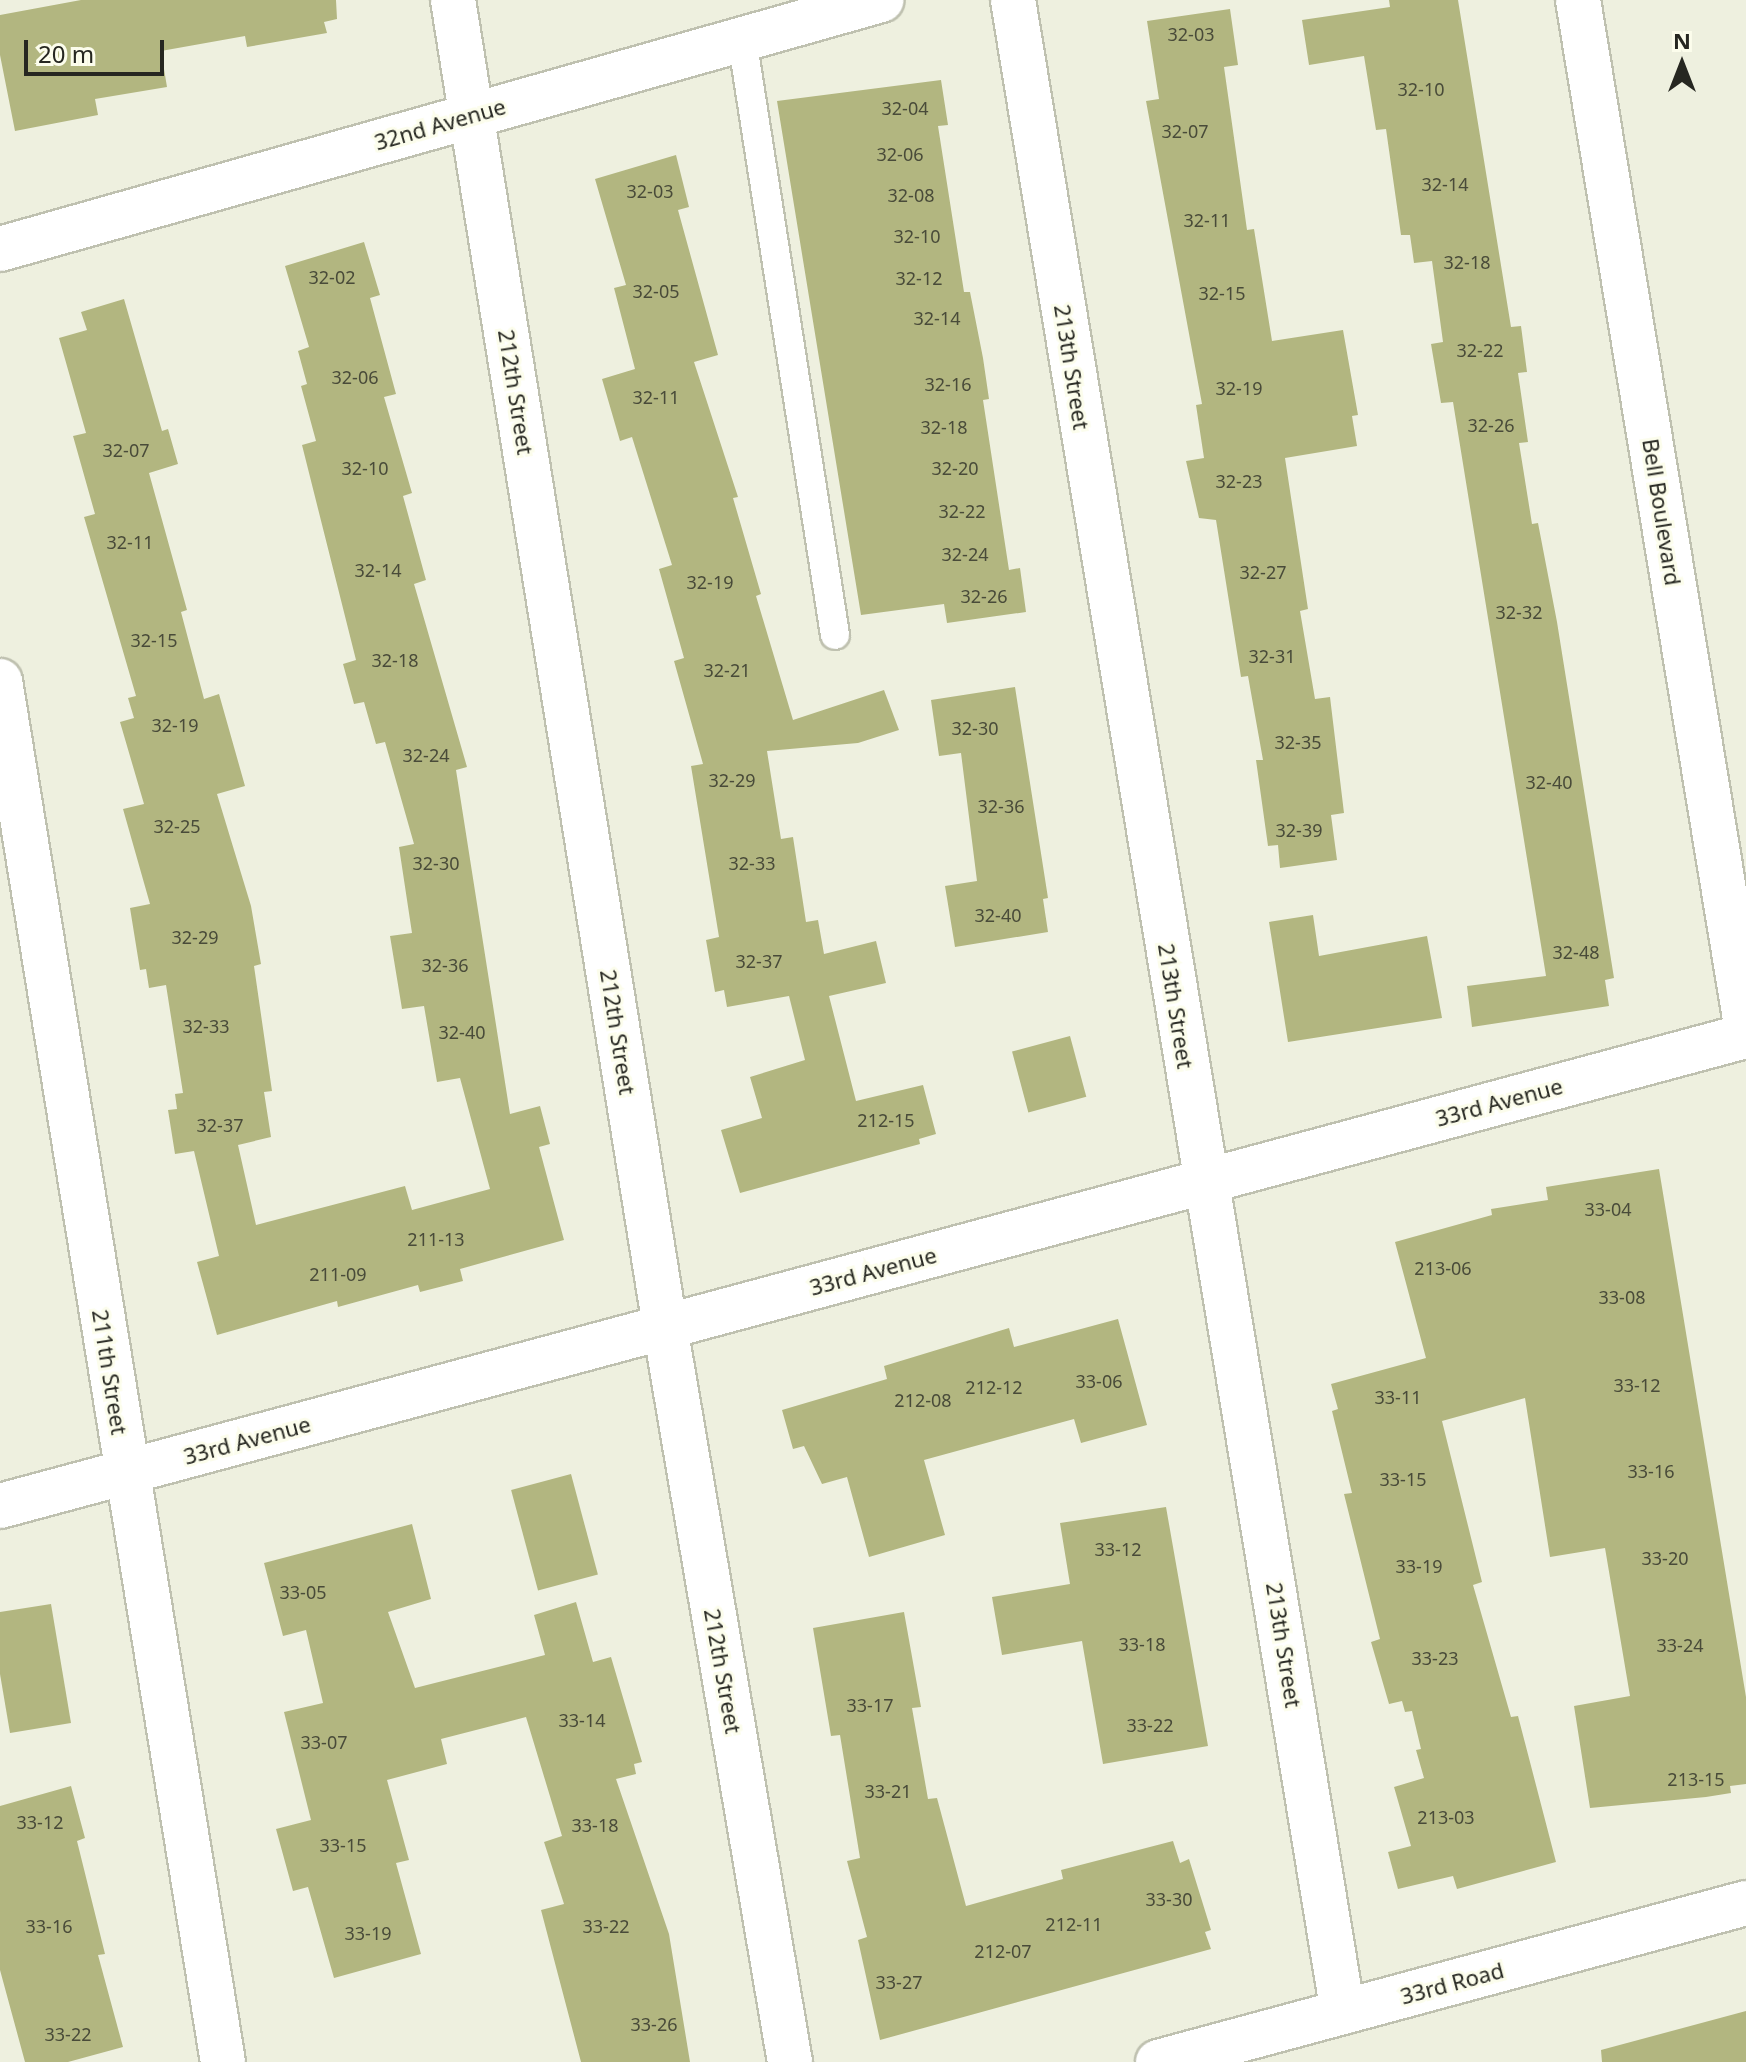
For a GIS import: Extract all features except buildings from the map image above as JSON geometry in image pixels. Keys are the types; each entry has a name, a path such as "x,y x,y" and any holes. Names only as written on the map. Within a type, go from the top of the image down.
{"street":[{"name":"212th Street","path":"453,0 665,1327 790,2062"},
{"name":"32nd Avenue","path":"0,249 881,0"},
{"name":"213th Street","path":"1013,0 1343,2012"},
{"name":"Bell Boulevard","path":"1578,0 1746,1025"},
{"name":"211th Street","path":"0,681 223,2062"},
{"name":"33rd Avenue","path":"0,1506 1746,1036"},
{"name":"33rd Road","path":"1158,2062 1746,1903"}],"lane":[{"path":"742,39 835,635"}]}
